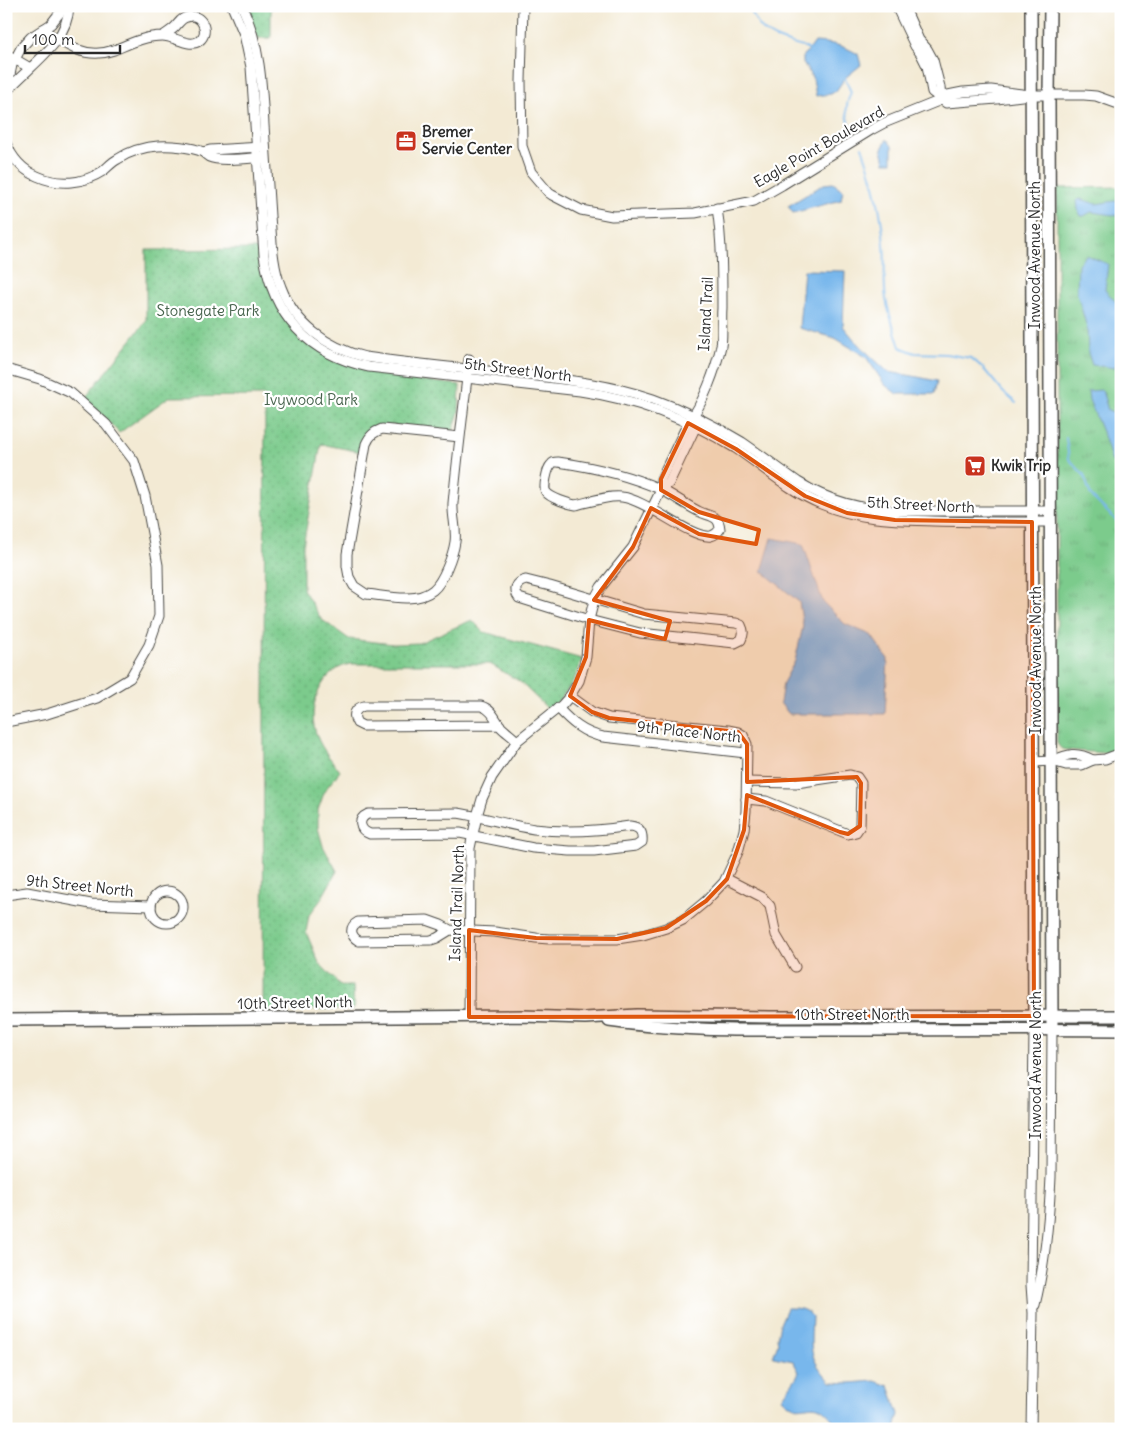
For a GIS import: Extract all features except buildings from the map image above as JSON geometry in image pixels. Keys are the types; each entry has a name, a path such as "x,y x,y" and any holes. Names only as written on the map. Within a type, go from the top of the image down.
{"main road":[{"name":"Inwood Avenue North","path":"1031,6 1034,1029"},
{"name":"Inwood Avenue North","path":"1050,6 1052,1029"},
{"name":"10th Street North","path":"6,1020 585,1018 637,1015 1121,1016"},
{"name":"10th Street North","path":"585,1018 642,1026 706,1030 1121,1030"}],"street":[{"path":"10,56 53,22 65,6"},
{"path":"7,92 20,76 45,54 57,39 66,21 69,6"},
{"name":"5th Street North","path":"232,6 244,34 251,66 275,270 280,286 288,301 304,323 325,341 344,351 376,358 579,382 608,387 651,399 693,422 743,443 808,488 824,496 849,504 876,510 899,512 1050,516"},
{"name":"5th Street North","path":"242,6 253,35 261,75 261,147"},
{"name":"Eagle Point Boulevard","path":"523,6 521,66 522,146 531,172 549,193 581,210 612,216 695,213 754,201 884,123 941,100 946,103 997,100 1030,95 1084,95 1096,96 1121,106"},
{"path":"896,6 915,46 922,54 927,66 932,92 941,100"},
{"path":"904,6 920,40 933,60 940,87 941,100"},
{"path":"43,29 73,49 93,53 110,51 139,40 163,36"},
{"path":"10,56 30,68"},
{"path":"7,92 10,56"},
{"path":"6,143 10,158 36,176 51,181 68,183 89,178 124,155 148,147 174,146 204,152 261,147"},
{"path":"204,152 209,158 219,159 262,157"},
{"name":"Island Trail","path":"693,422 713,372 721,344 722,254 716,208"},
{"path":"6,369 45,381 71,393 106,424 134,462 146,496 158,564 159,616 148,645 130,678 97,698 47,714 6,722"},
{"path":"460,437 382,429 374,432 369,437 366,444 347,554 348,576 354,586 360,591 366,594 413,598 434,590 441,581 455,543 453,506 468,369"},
{"name":"Island Trail North","path":"469,1017 470,864 476,816 482,799 492,777 517,741 558,708 570,696 579,681 586,657 589,620 594,600 601,587 633,547 661,490 669,483 693,422"},
{"path":"558,462 608,471 661,490 700,512 714,517 719,522 720,529 716,534 710,536 699,534 652,508 622,497 576,505 570,504 550,496 546,492 548,470 553,463 558,462"},
{"path":"526,580 650,615 736,623 744,629 744,635 741,640 735,643 640,633 589,620 519,598 516,594 516,587 518,583 526,580"},
{"name":"9th Place North","path":"558,708 570,722 592,734 603,737 746,753 744,735 738,732 604,716 592,712 570,696"},
{"path":"500,725 363,726 358,723 355,716 356,711 364,706 481,706 486,707 496,717 500,725 517,741"},
{"path":"450,930 437,938 422,941 358,941 352,936 351,932 354,924 358,922 427,920 450,930 495,932 549,939 617,939 643,936 684,920 727,879 738,852 744,830 747,782 746,753"},
{"path":"1033,762 1052,761 1067,754 1082,754 1093,760 1104,759 1121,753"},
{"path":"746,799 778,806 848,834 856,832 860,826 861,783 857,777 850,775 796,783 747,782"},
{"path":"448,813 476,816 517,826 557,831 596,831 630,826 641,830 643,835 642,842 636,846 570,852 532,848 473,836 460,834 370,834 364,832 361,827 361,821 368,814 448,813"},
{"path":"727,879 762,897 770,906 776,934 795,967"},
{"name":"9th Street North","path":"6,895 27,892 91,904 151,906"},
{"name":"Inwood Avenue North","path":"1031,1429 1033,1313 1030,1286 1034,1029"},
{"name":"Inwood Avenue North","path":"1033,1313 1040,1285 1050,1202 1052,1029"}],"highlighted area":[{"path":"688,423 736,449 805,496 847,513 895,520 1032,522 1034,1016 469,1017 469,930 536,938 617,939 666,928 706,901 727,879 744,830 747,795 840,832 848,834 860,826 861,783 857,777 747,782 747,744 738,732 609,718 592,712 570,696 586,657 589,620 665,639 670,621 594,600 633,547 651,508 699,534 756,544 759,530 699,512 661,490 661,479"}],"green space":[{"path":"246,6 271,6 271,38 257,38"},
{"path":"1121,187 1121,748 1106,753 1062,749 1057,743 1057,188"},
{"name":"Ivywood Park","path":"260,249 284,318 333,359 400,378 460,385 459,412 453,431 388,425 372,428 367,433 361,452 321,444 303,546 303,589 321,619 349,639 394,644 419,643 472,620 484,632 582,659 570,687 549,710 519,681 490,664 350,664 340,667 332,673 321,687 314,704 313,722 322,747 340,771 325,790 318,810 318,828 323,846 337,871 320,901 309,915 306,932 319,963 341,986 353,986 354,1009 263,1011 265,396 169,397 119,433 85,398 146,321 146,250"}],"water":[{"path":"815,42 837,45 858,54 861,65 845,78 836,91 831,94 816,96 813,79 803,63 803,55"},
{"path":"887,139 892,146 892,162 885,162 882,149"},
{"path":"833,183 843,190 841,200 793,213 788,206 824,184"},
{"path":"1081,199 1096,204 1121,200 1121,216 1091,212 1081,216 1077,200"},
{"path":"1086,255 1108,264 1105,290 1121,305 1121,350 1115,368 1092,365 1088,353 1087,328 1077,293 1078,264"},
{"path":"804,270 845,271 843,326 858,344 888,372 937,381 934,394 897,394 885,385 866,357 835,338 799,328"},
{"path":"1102,390 1108,410 1121,415 1121,449 1119,458 1112,462 1089,400 1088,391"},
{"path":"772,538 803,544 823,602 845,624 871,635 888,659 885,714 789,714 780,703 783,683 795,661 803,626 799,602 762,571"},
{"path":"787,1308 801,1309 812,1316 811,1345 814,1359 831,1382 875,1381 889,1386 899,1414 895,1429 840,1429 820,1408 813,1406 795,1407 782,1398 799,1372 793,1361 773,1357 778,1343 777,1338 780,1324"}],"waterway":[{"path":"749,6 757,22 769,35 812,50"},
{"path":"844,76 851,92 847,103 847,112 852,131"},
{"path":"862,147 879,208 885,251 886,299 900,347 915,353 946,354 971,358 1016,403"},
{"path":"1066,438 1069,459 1084,475 1091,496 1121,525"}],"place":[{"name":"Bremer Servie Center","path":"406,141"},
{"name":"Kwik Trip","path":"975,466"}],"park label":[{"name":"Stonegate Park","path":"208,311"}]}
